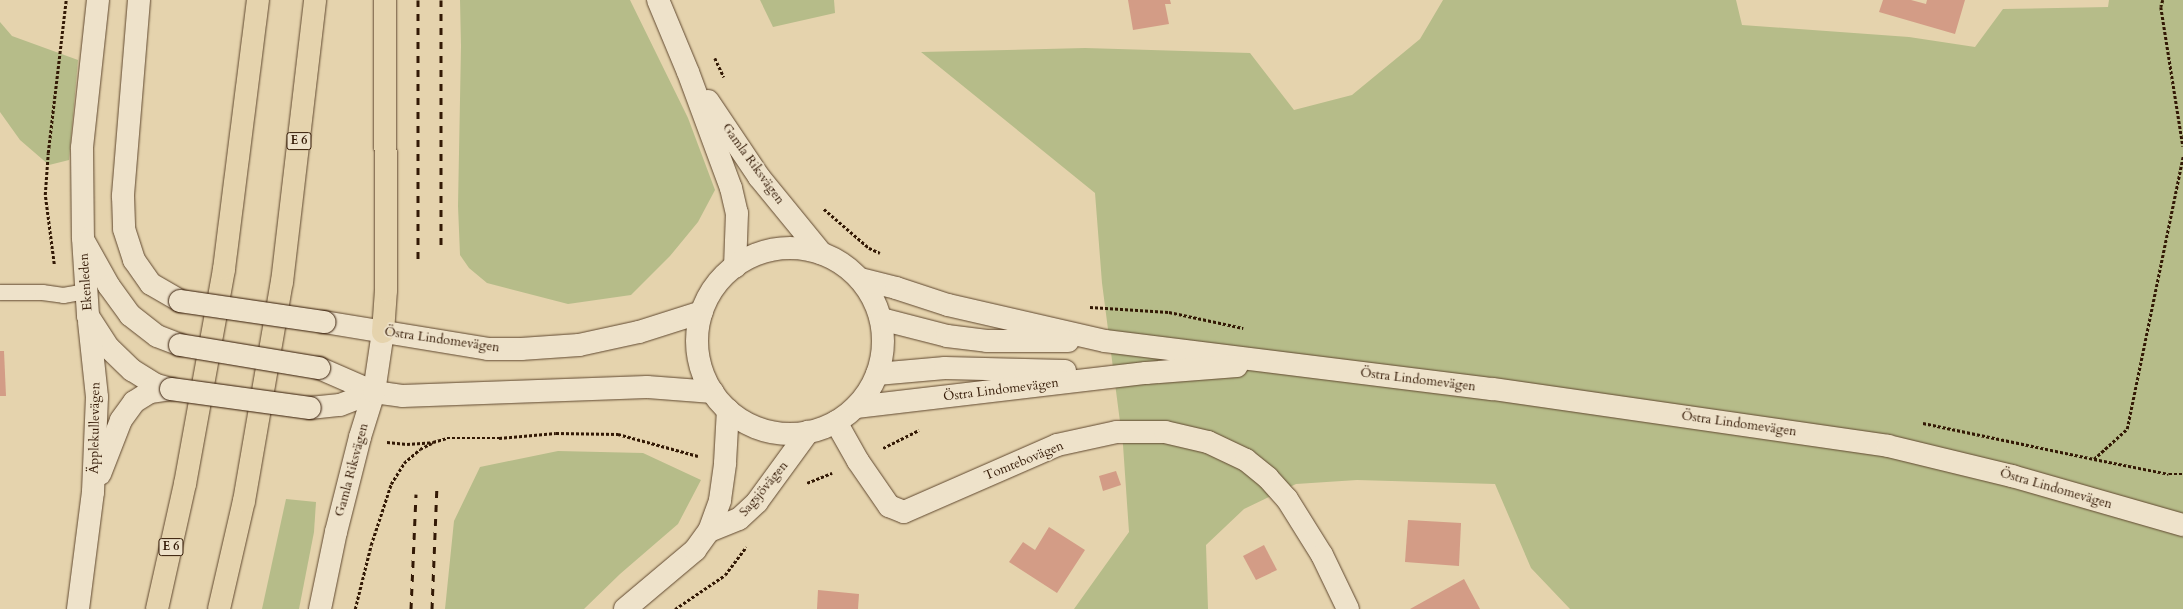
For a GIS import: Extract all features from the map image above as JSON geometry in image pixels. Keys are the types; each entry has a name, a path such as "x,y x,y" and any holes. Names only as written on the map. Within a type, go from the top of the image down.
{"highway":[{"name":"E 6","path":"157,609 186,484 224,269 258,0"},
{"name":"E 6","path":"219,609 244,501 282,282 315,0"},
{"path":"383,332 386,290 385,0"}],"street":[{"name":"Ekenleden","path":"98,0 82,148 83,238 85,291 88,316 109,348 132,370 156,385 171,388 310,408 340,405 374,392"},
{"name":"Östra Lindomevägen","path":"139,0 123,196 124,229 134,260 150,284 180,301 324,322 488,350 579,345 639,332 702,312"},
{"name":"Gamla Riksvägen","path":"658,0 688,72 731,188 737,213 735,266"},
{"name":"Gamla Riksvägen","path":"688,72 759,177 822,254"},
{"path":"83,238 109,286 130,315 157,336 180,345 319,368 374,392 402,396 647,387 713,392"},
{"name":"Gamla Riksvägen","path":"777,249 800,249 822,254 842,264 860,279 872,298 881,319 883,337 882,356 877,374 868,392 856,407 836,422 808,432 787,434 766,431 746,422 728,410 713,392 703,374 698,353 698,332 702,312 710,294 721,279 735,266 755,255 777,249"},
{"name":"Östra Lindomevägen","path":"860,279 963,309 1105,340 1286,362 1640,409 1888,446 2012,476 2183,525"},
{"name":"Äpplekullevägen","path":"78,609 93,492 97,388 88,316"},
{"name":"Östra Lindomevägen","path":"881,319 947,336 987,340 1105,340"},
{"name":"Gamla Riksvägen","path":"320,609 338,525 360,437 374,392 383,332"},
{"name":"Östra Lindomevägen","path":"856,407 1146,373 1286,362"},
{"name":"Östra Lindomevägen","path":"877,374 945,368 1146,373"},
{"name":"Äpplekullevägen","path":"93,492 121,420 134,402 150,392 171,388"},
{"name":"Sagsjövägen","path":"625,609 695,550 709,531 720,500 725,463 728,410"},
{"name":"Tomtebovägen","path":"836,422 858,461 889,506 904,512 1057,445 1116,432 1165,432 1208,442 1246,460 1268,478 1287,499 1322,555 1348,609"},
{"name":"Sagsjövägen","path":"709,531 739,519 752,506 808,432"}],"lane":[{"path":"0,292 42,292 63,295 85,291"}],"path":[{"path":"2163,0 2161,7 2183,146"},
{"path":"712,50 725,79"},
{"path":"2183,156 2126,429 2094,459 2169,474 2183,474"},
{"path":"823,208 869,248 882,254"},
{"path":"355,609 371,545 391,484 404,463 420,448 433,442"}],"green space":[{"path":"460,0 630,0 688,118 715,190 698,222 670,256 631,295 568,304 487,283 469,268 460,255 458,206 461,46"},
{"path":"760,0 834,0 835,13 773,27"},
{"path":"1443,0 1736,0 1742,25 1909,37 1975,47 2003,9 2108,7 2109,0 2183,0 2183,609 1570,609 1531,568 1495,484 1357,480 1296,484 1244,509 1206,545 1208,609 1074,609 1129,532 1123,445 1102,283 1095,193 921,52 1085,48 1250,53 1294,110 1352,95 1420,39"},
{"path":"0,22 12,36 78,60 69,160 49,165 20,140 0,112"},
{"path":"558,451 643,453 701,480 678,524 620,574 584,609 445,609 454,521 480,467"},
{"path":"286,499 316,502 314,532 299,609 262,609"}],"building":[{"path":"1128,0 1170,0 1171,4 1165,4 1169,24 1133,30"},
{"path":"1883,0 1911,0 1926,4 1927,0 1965,0 1955,34 1879,12"},
{"path":"0,351 4,351 6,396 0,396"},
{"path":"1116,471 1121,485 1103,491 1099,476"},
{"path":"1408,520 1461,523 1459,566 1405,562"},
{"path":"1049,527 1085,550 1057,593 1009,562 1023,542 1035,550"},
{"path":"1264,545 1277,570 1256,580 1243,556"},
{"path":"1464,579 1480,609 1410,609"},
{"path":"818,590 859,594 858,609 817,609"}],"railway":[{"path":"418,0 418,263"},
{"path":"441,0 441,246"},
{"path":"432,609 437,487"},
{"path":"411,609 416,494"}]}
